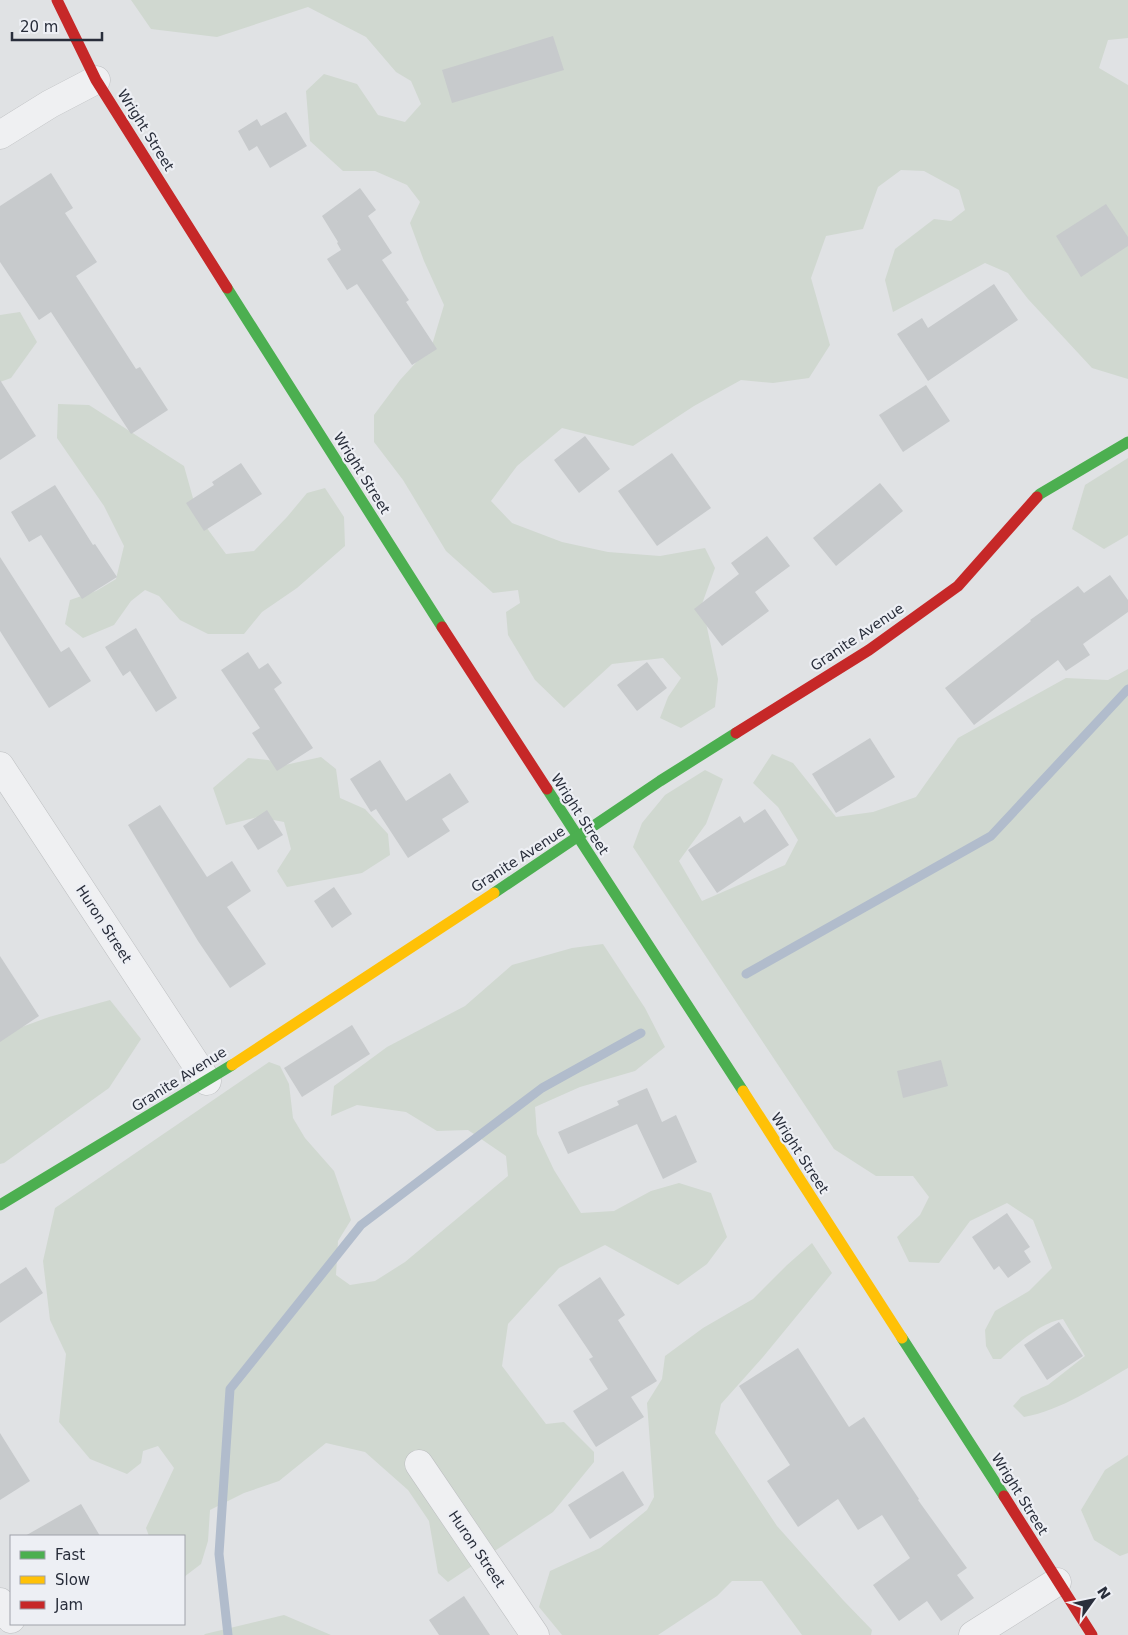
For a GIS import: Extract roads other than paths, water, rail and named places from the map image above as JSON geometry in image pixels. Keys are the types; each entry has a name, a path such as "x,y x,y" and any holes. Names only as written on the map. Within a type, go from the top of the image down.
{"main road":[{"name":"Wright Street","path":"58,0 96,80 577,838 989,1472 1092,1635"},
{"name":"Granite Avenue","path":"0,1205 207,1081 577,838 660,781 869,650 958,586 1040,494 1128,442"}],"street":[{"path":"0,135 50,104 96,80"},
{"name":"Huron Street","path":"0,766 207,1081"},
{"name":"Huron Street","path":"419,1464 535,1635"},
{"path":"972,1635 1057,1582"},
{"path":"0,1602 10,1617"}],"waterway":[{"path":"746,974 991,836 1128,689"},
{"path":"228,1635 219,1554 230,1389 361,1225 542,1088 641,1033"}]}
